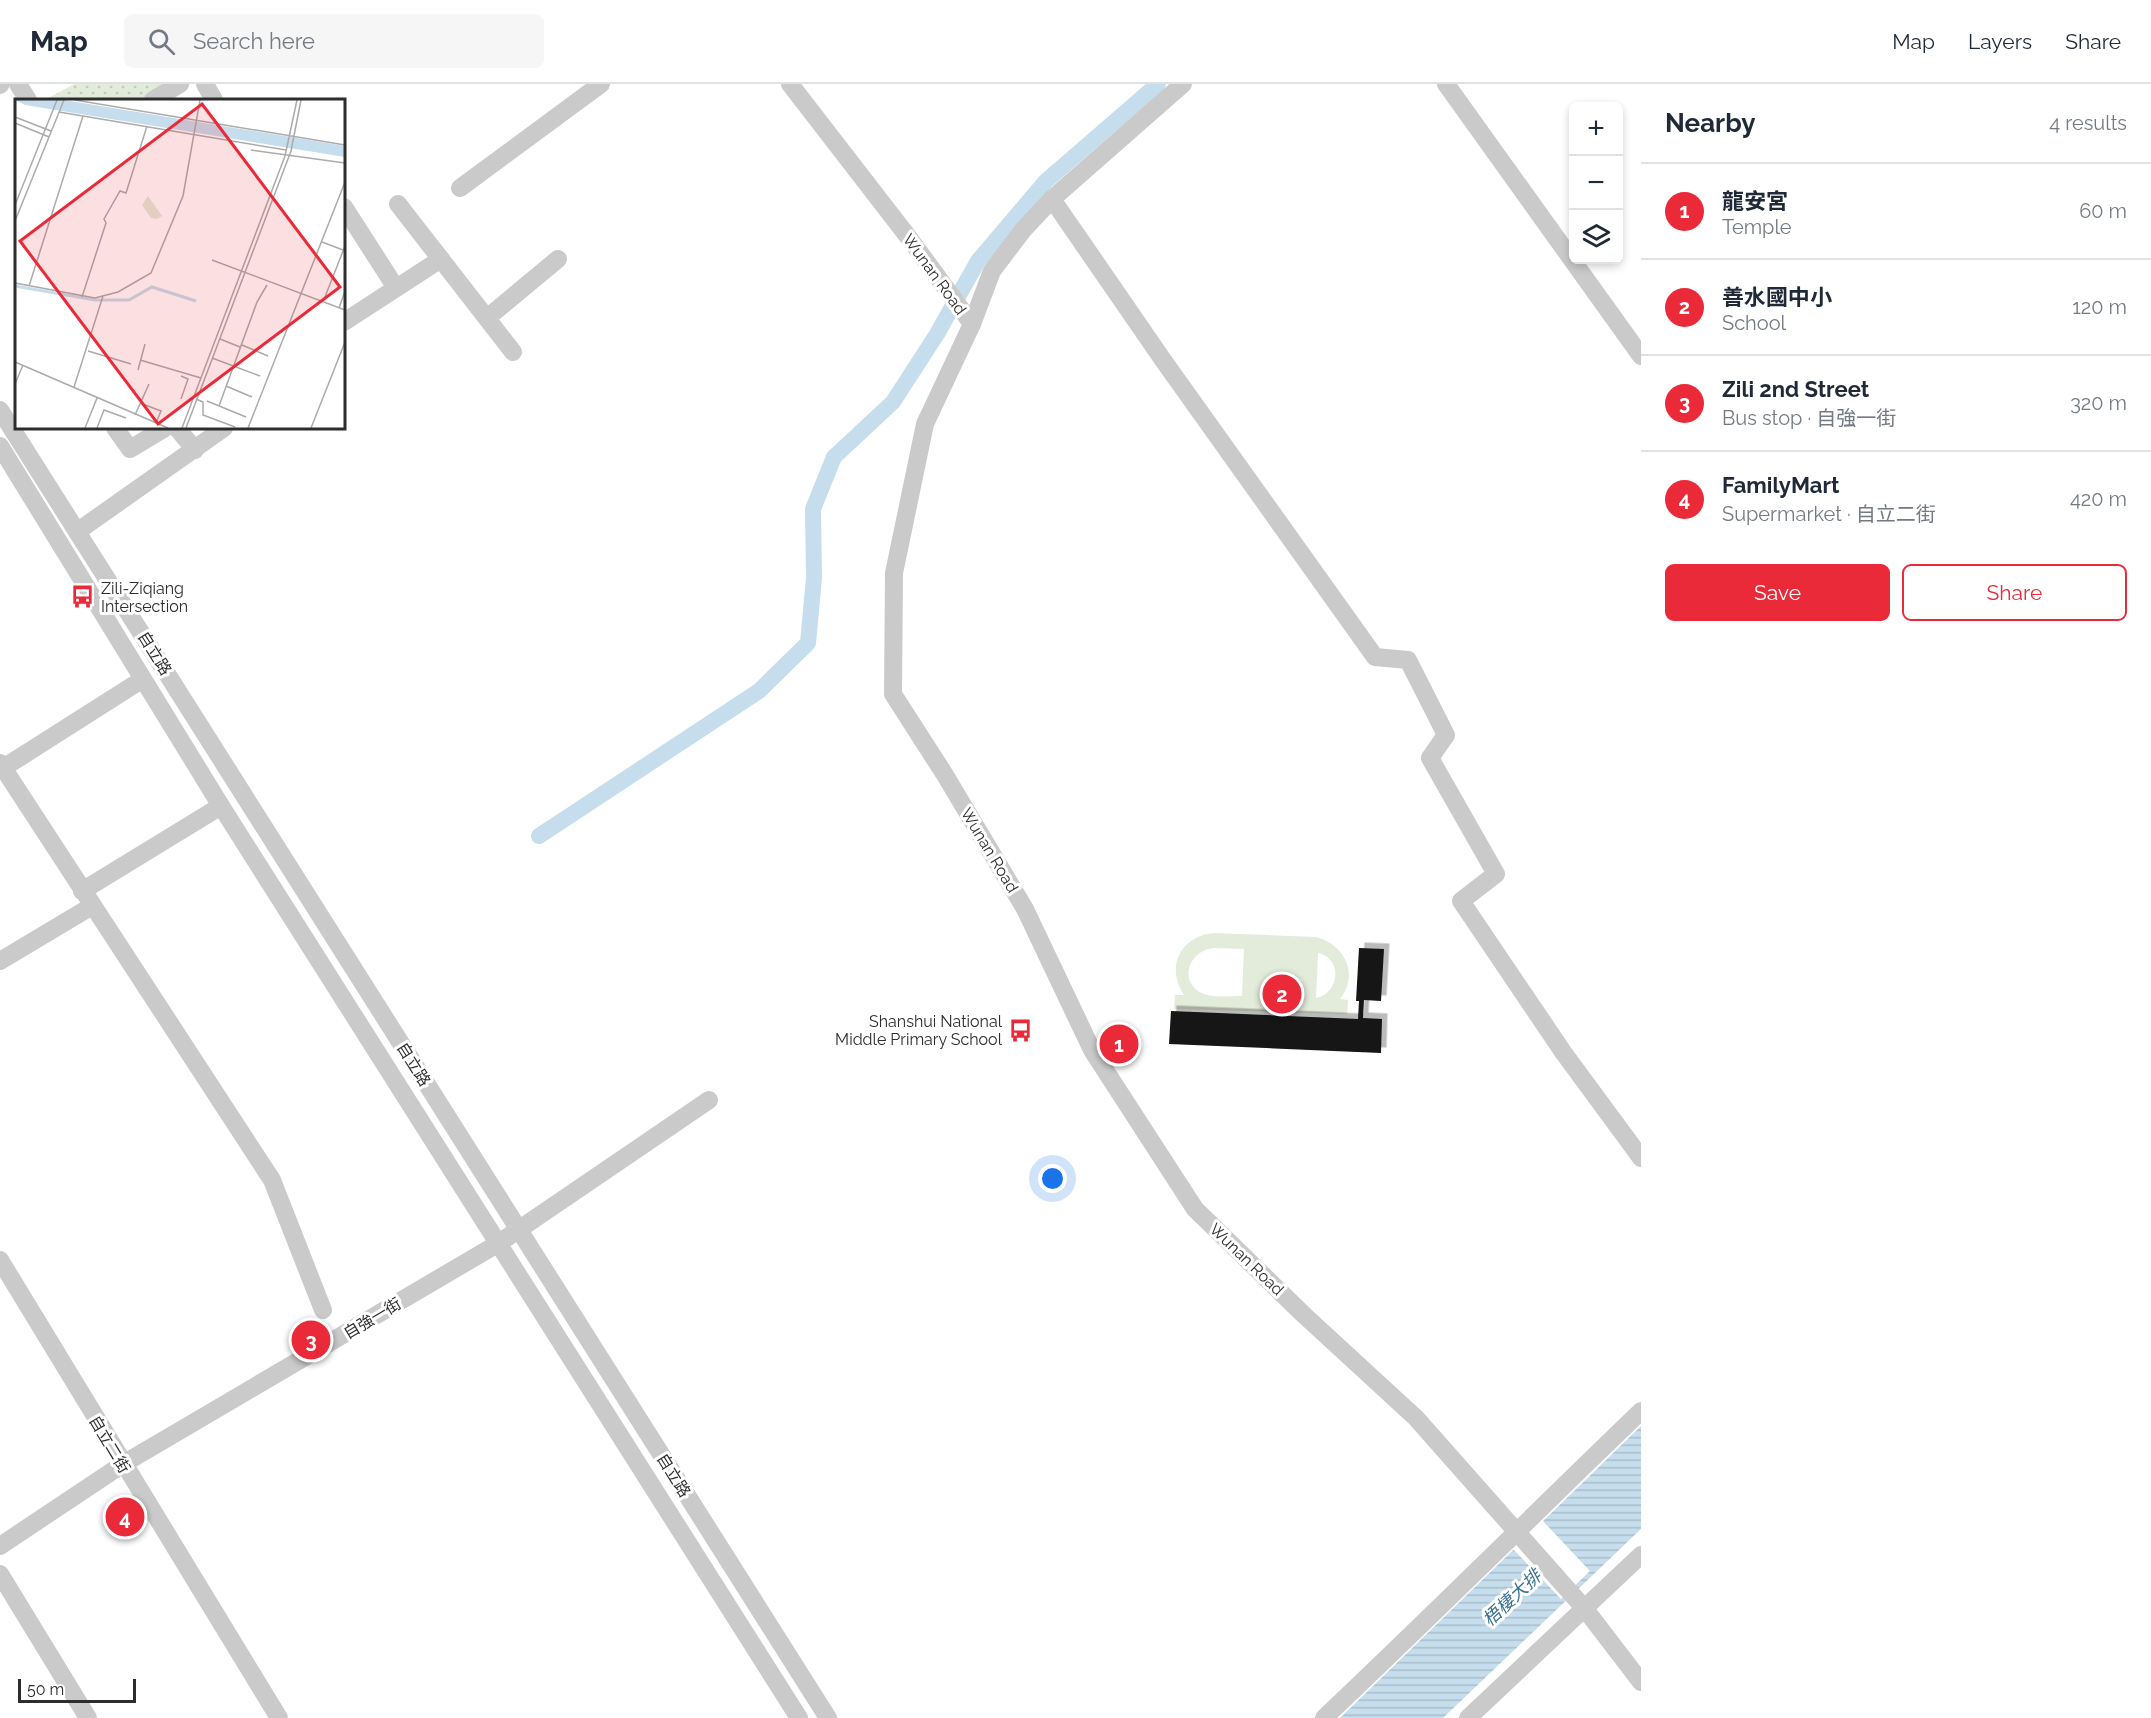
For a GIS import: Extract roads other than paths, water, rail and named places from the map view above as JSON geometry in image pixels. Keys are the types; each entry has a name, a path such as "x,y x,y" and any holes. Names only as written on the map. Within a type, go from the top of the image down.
{"street":[{"path":"18,84 27,99"},
{"path":"155,99 180,84"},
{"path":"205,84 213,99"},
{"path":"460,188 601,84"},
{"name":"Wunan Road","path":"789,84 909,238 972,324 925,424 894,573 893,694 945,775 1025,909 1092,1050 1195,1209 1304,1315 1416,1418 1585,1609"},
{"path":"972,324 992,271 1023,230 1052,199 1183,84"},
{"path":"1446,84 1641,356"},
{"path":"1052,199 1163,360 1375,657 1408,660 1446,735 1430,758 1496,874 1461,901 1563,1052 1641,1158"},
{"path":"398,204 513,352"},
{"path":"345,209 396,288"},
{"path":"345,321 441,259"},
{"path":"487,318 558,259"},
{"name":"自立路","path":"6,409 15,424"},
{"name":"自立路","path":"18,429 78,531 828,1718"},
{"path":"116,429 130,449 163,429"},
{"path":"178,429 195,450"},
{"path":"78,531 223,429"},
{"name":"自立路","path":"0,446 221,806 799,1718"},
{"path":"143,679 1,767 273,1180 323,1310"},
{"path":"0,961 221,806"},
{"name":"自強一街","path":"0,1546 123,1464 499,1243 709,1100"},
{"name":"自立二街","path":"0,1260 279,1718"},
{"path":"1324,1718 1641,1411"},
{"path":"1468,1718 1641,1555"},
{"path":"0,1574 88,1718"},
{"path":"1585,1609 1641,1682"}],"water":[{"name":"梧棲大排","path":"1641,1426 1641,1529 1443,1718 1340,1718"}],"waterway":[{"path":"539,836 759,691 808,643 814,578 813,509 834,457 893,402 937,334 978,261 1046,181 1158,84"}],"place":[{"name":"Zili-Ziqiang Intersection","path":"83,597"},
{"name":"善水國中小","path":"1282,994"},
{"name":"Shanshui National Middle Primary School","path":"1020,1030"},
{"name":"龍安宮","path":"1119,1044"},
{"name":"Zili 2nd Street","path":"311,1340"},
{"name":"FamilyMart","path":"125,1517"}]}
